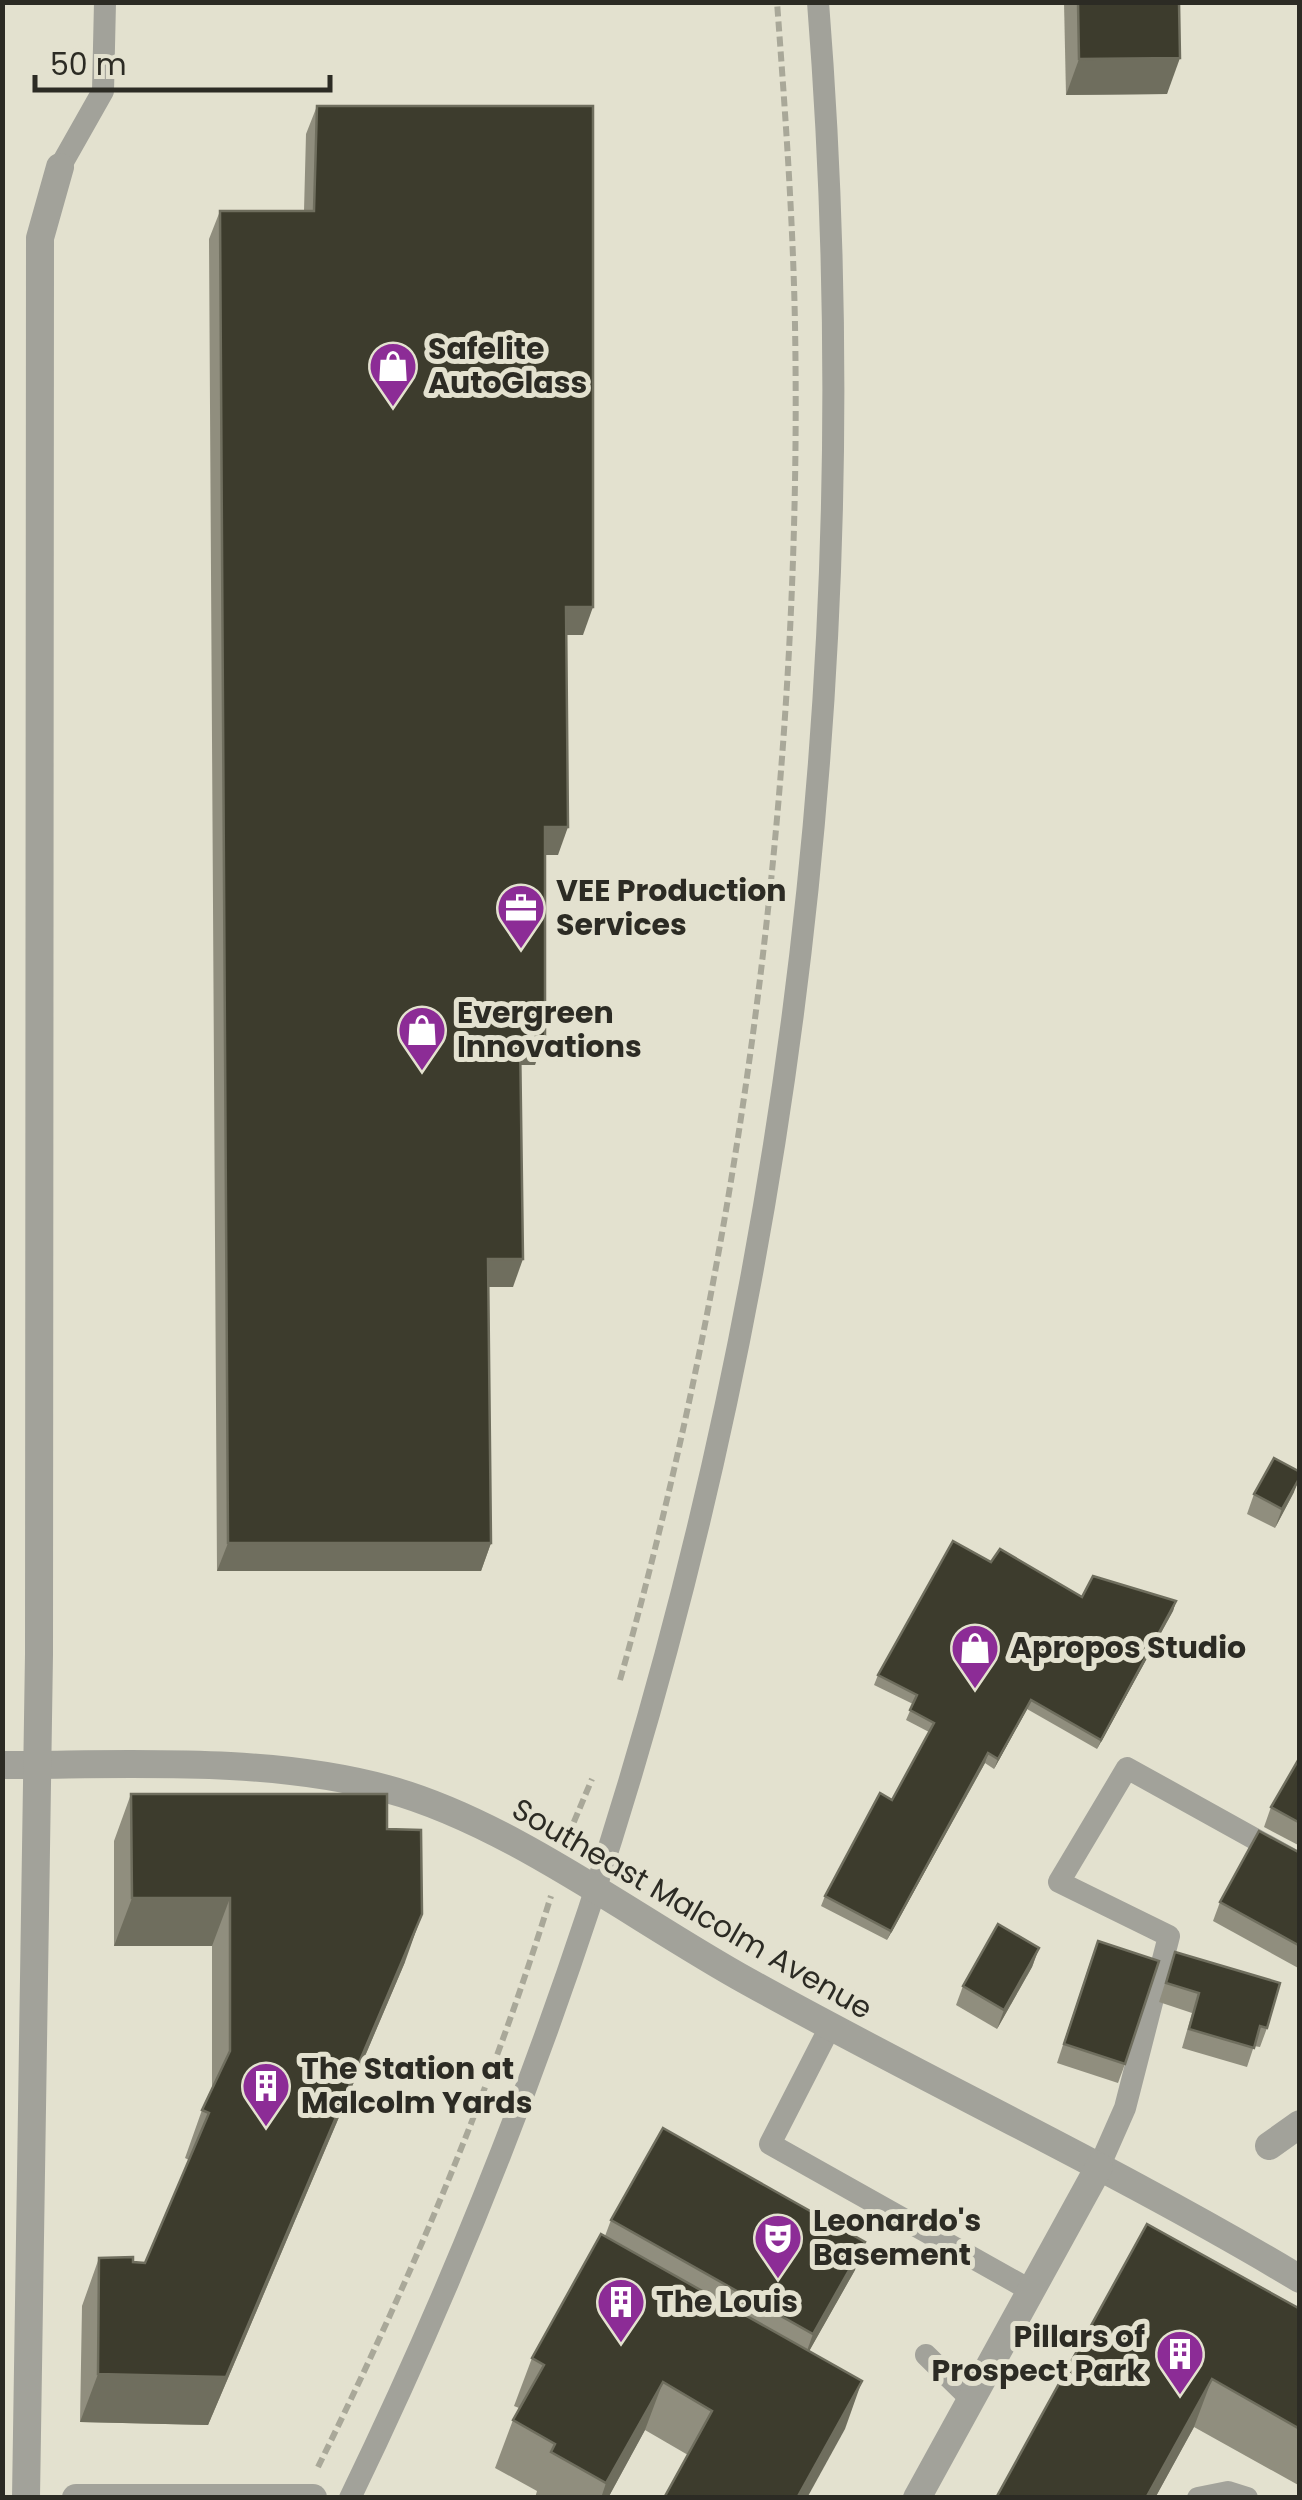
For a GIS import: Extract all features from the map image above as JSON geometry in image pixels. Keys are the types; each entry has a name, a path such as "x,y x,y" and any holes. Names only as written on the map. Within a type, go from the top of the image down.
{"street":[{"path":"26,2498 42,1212 40,238 60,167"},
{"name":"Southeast Malcolm Avenue","path":"2,1765 292,1770 389,1789 477,1823 830,2028 1168,2200 1300,2280"},
{"path":"1269,2146 1300,2124"},
{"path":"917,2498 1099,2168"},
{"path":"76,2498 313,2498"}],"lane":[{"path":"60,167 103,91 105,2"},
{"path":"350,2498 481,2209 596,1894 655,1698 726,1418 778,1141 808,910 834,540 836,395 827,114 818,2"},
{"path":"1099,2168 1125,2108 1169,1936 1059,1882 1127,1768 1300,1864"},
{"path":"830,2028 770,2144 1030,2290"},
{"path":"926,2356 972,2400"},
{"path":"1198,2498 1228,2492 1247,2498"}],"path":[{"path":"616,1694 679,1440 742,1102 780,766 791,614 795,327 791,194 777,2"},
{"path":"572,1823 596,1762"},
{"path":"322,2459 448,2182 546,1914"}],"building":[{"path":"1078,2 1179,2 1180,58 1079,59"},
{"path":"317,106 593,106 593,607 566,607 568,827 545,827 545,1037 520,1037 523,1259 488,1259 491,1543 228,1543 220,211 314,211"},
{"path":"1274,1458 1300,1472 1282,1509 1254,1494"},
{"path":"953,1541 991,1562 1000,1549 1082,1597 1093,1576 1176,1601 1101,1740 1031,1700 998,1759 988,1753 891,1931 825,1896 880,1793 892,1800 934,1723 910,1710 917,1695 878,1675"},
{"path":"1300,1757 1300,1823 1271,1807"},
{"name":"The Station at Malcolm Yards","path":"131,1794 387,1794 387,1829 421,1830 422,1914 226,2377 98,2374 99,2258 133,2257 133,2262 145,2263 209,2113 202,2110 230,2051 230,1898 132,1898"},
{"path":"1259,1831 1300,1853 1300,1946 1220,1902"},
{"path":"998,1924 1039,1948 1004,2010 963,1986"},
{"path":"1098,1941 1159,1961 1125,2064 1064,2044"},
{"path":"1175,1952 1280,1983 1267,2028 1260,2026 1254,2048 1189,2029 1199,1993 1166,1983"},
{"path":"663,2128 865,2242 813,2334 611,2220"},
{"name":"Pillars of Prospect Park","path":"1147,2224 1300,2309 1300,2429 1212,2379 1146,2498 996,2498"},
{"name":"The Louis","path":"601,2234 862,2381 797,2498 664,2498 712,2411 663,2382 606,2483 551,2452 555,2444 513,2420 544,2365 532,2358"}],"place":[{"name":"Safelite AutoGlass","path":"393,408"},
{"name":"VEE Production Services","path":"521,950"},
{"name":"Evergreen Innovations","path":"422,1072"},
{"name":"Apropos Studio","path":"975,1690"},
{"name":"The Station at Malcolm Yards","path":"266,2128"},
{"name":"Leonardo's Basement","path":"778,2280"},
{"name":"The Louis","path":"621,2344"},
{"name":"Pillars of Prospect Park","path":"1180,2396"}]}
